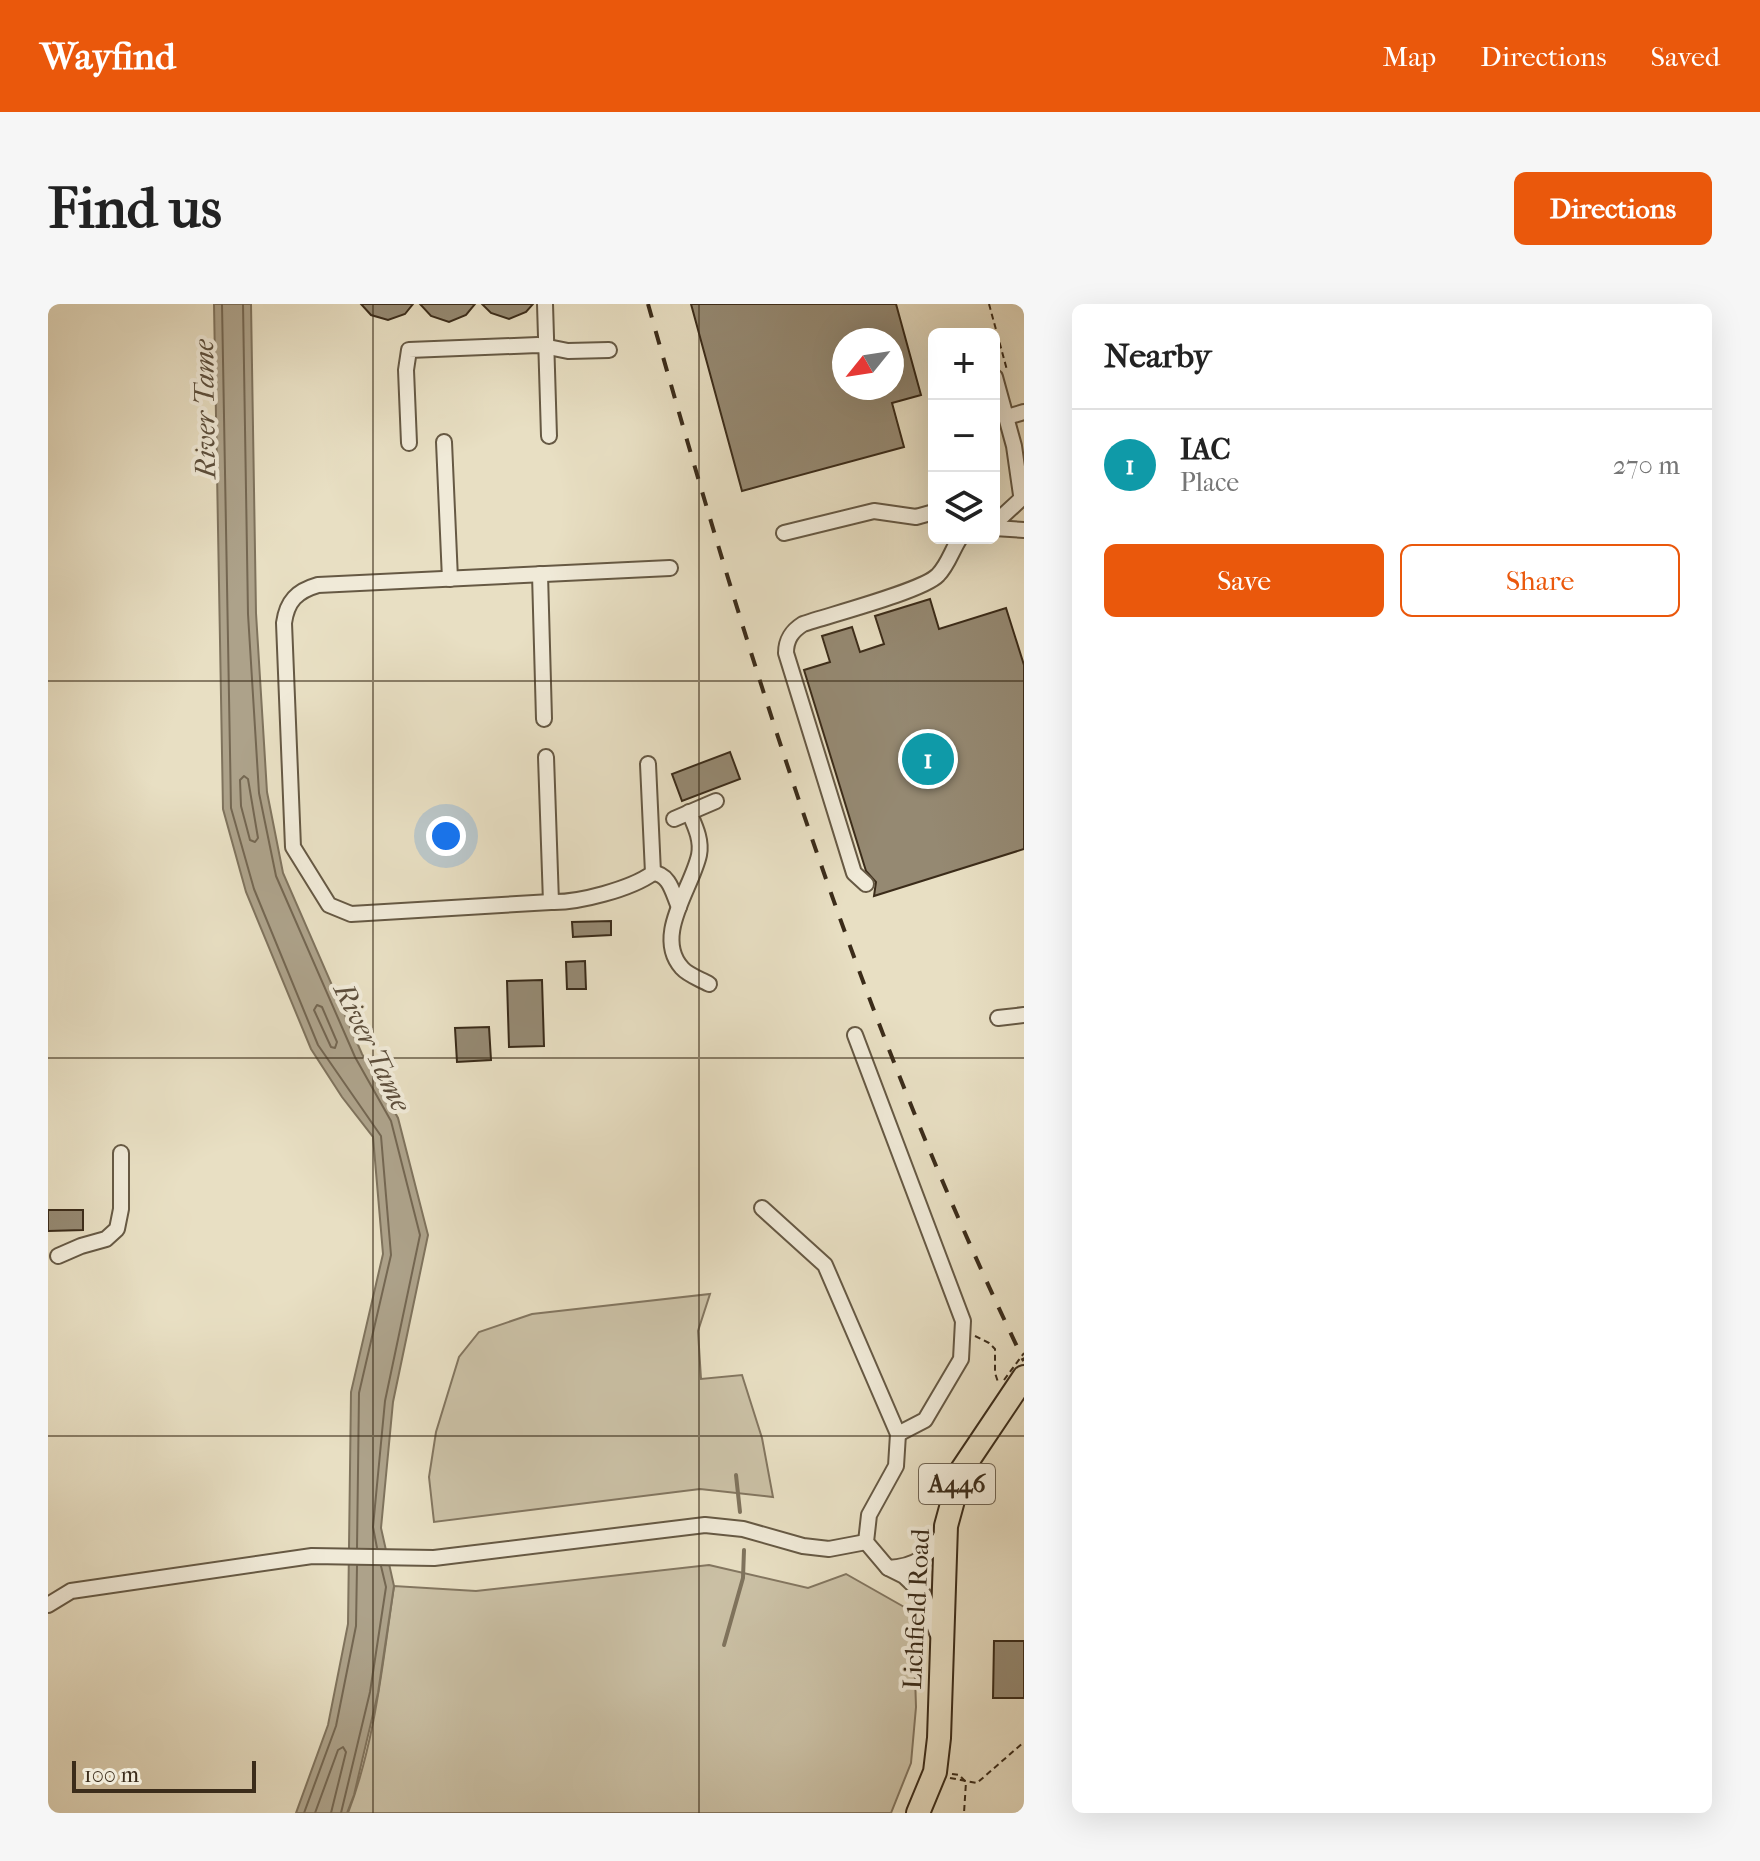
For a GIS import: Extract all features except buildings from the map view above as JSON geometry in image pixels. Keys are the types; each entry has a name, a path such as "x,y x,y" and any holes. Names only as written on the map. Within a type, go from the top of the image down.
{"highway":[{"name":"Lichfield Road","path":"918,1813 935,1772 946,1526 961,1471 1014,1383"}],"street":[{"path":"545,304 549,436"},
{"path":"409,443 406,370 409,350 546,347 568,351 609,350"},
{"path":"1000,400 1014,446 1024,520"},
{"path":"1007,417 1024,412"},
{"path":"444,442 450,579"},
{"path":"1014,446 1024,460"},
{"path":"1000,519 1022,495"},
{"path":"784,533 874,511 916,517 928,514"},
{"path":"1000,527 1024,530"},
{"path":"866,884 854,873 786,653 786,644 793,630 803,624 917,588 935,579 957,544"},
{"path":"653,873 636,883 569,903 351,914 329,905 293,847 284,623 286,609 302,589 318,585 670,568"},
{"path":"540,574 544,719"},
{"path":"546,757 551,902"},
{"path":"648,764 653,873"},
{"path":"674,819 716,801"},
{"path":"689,812 699,836 699,854 679,907 672,939 674,956 683,970 709,984"},
{"path":"653,873 667,879 679,907"},
{"path":"998,1018 1024,1015"},
{"path":"855,1035 963,1321 961,1359 925,1420 898,1434"},
{"path":"58,1256 106,1239 117,1229 121,1209 121,1153"},
{"path":"762,1208 825,1265 898,1434 896,1466 869,1515 866,1542 888,1568 904,1576 924,1595 942,1647"},
{"path":"48,1605 71,1591 312,1556 403,1558 470,1554 705,1525 743,1529 803,1546 829,1549 866,1542"},
{"path":"888,1568 916,1563 934,1548 946,1526"}],"path":[{"path":"989,304 1002,374"},
{"path":"963,1333 980,1338 995,1349 996,1381 1000,1384 1014,1383 1024,1353"},
{"path":"935,1772 977,1783 1024,1742"},
{"path":"964,1813 966,1782"}],"shaded area":[{"path":"710,1294 698,1331 701,1379 742,1375 762,1438 773,1497 700,1489 434,1522 429,1477 436,1432 459,1357 479,1332 532,1314"},
{"path":"709,1565 808,1588 846,1574 913,1612 916,1707 911,1763 891,1813 348,1813 372,1730 394,1586 476,1591"}],"water":[{"path":"214,304 251,304 256,613 267,792 283,873 362,1054 398,1118 428,1235 393,1402 381,1528 394,1586 378,1693 347,1813 296,1813 328,1725 348,1624 351,1392 383,1254 373,1137 311,1049 246,892 223,809"}],"waterway":[{"path":"736,1475 740,1512"},
{"path":"724,1645 743,1578 744,1550"}],"railway":[{"path":"648,304 727,574 813,841 910,1104 1024,1361"}],"place":[{"name":"IAC","path":"928,759"}],"water label":[{"name":"River Tame","path":"204,409"},
{"name":"River Tame","path":"373,1047"}]}
